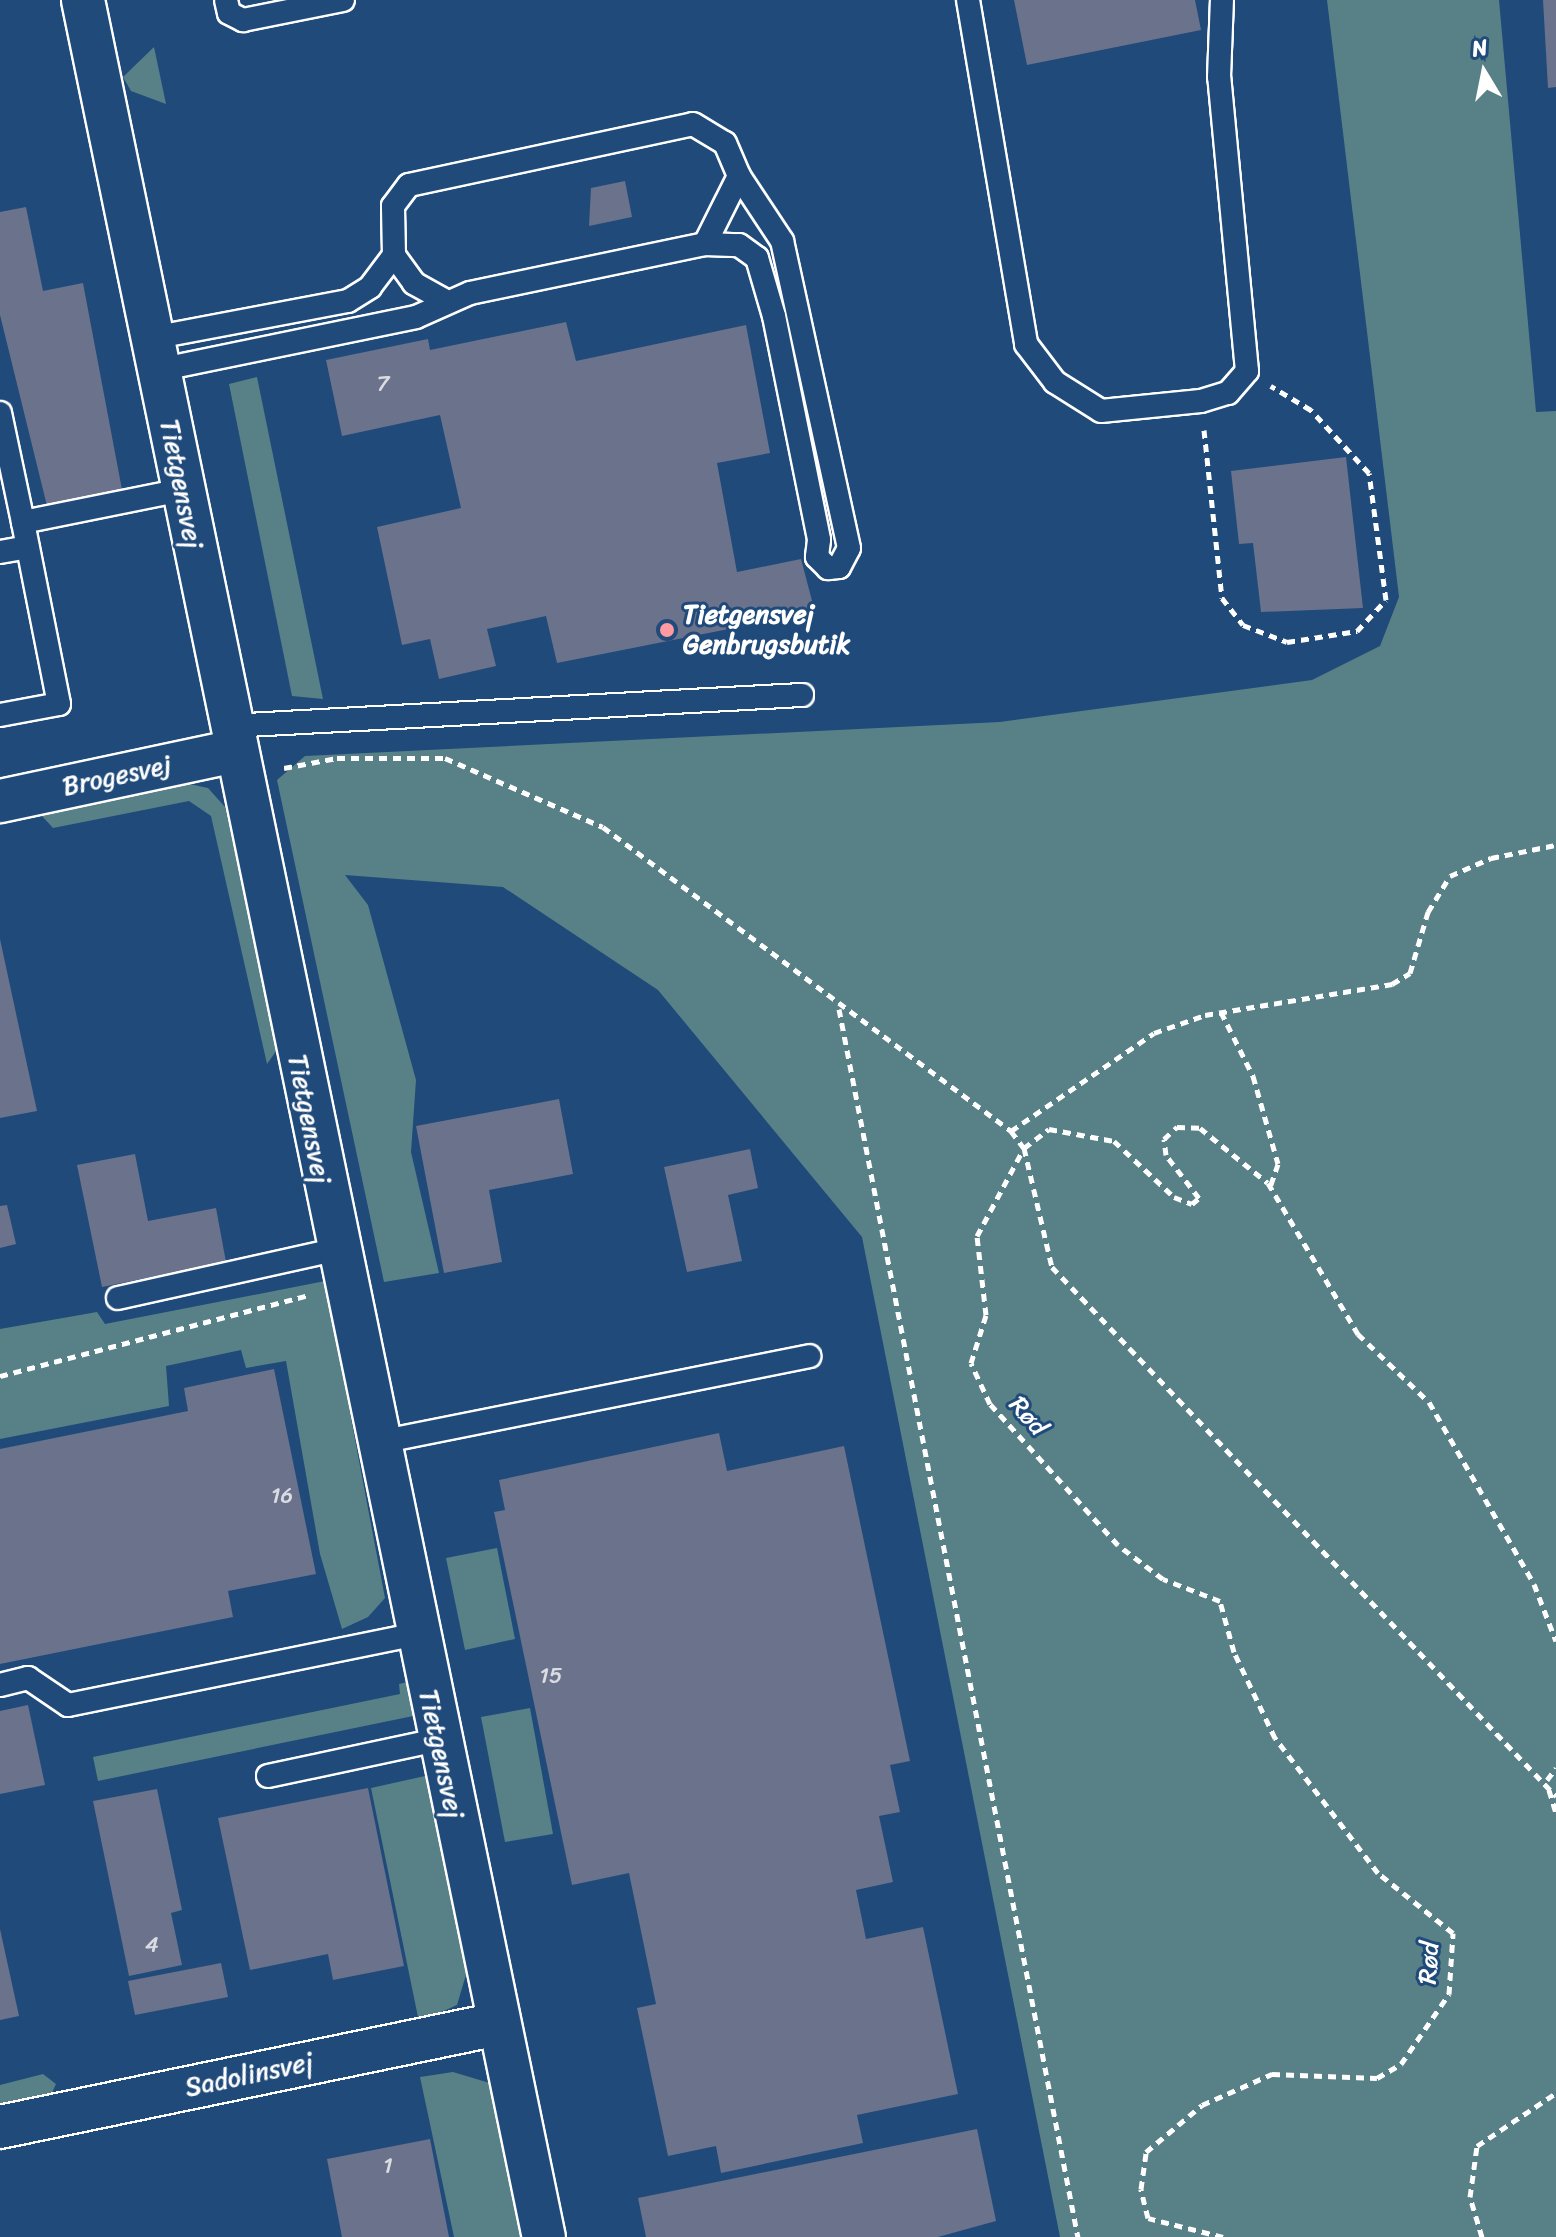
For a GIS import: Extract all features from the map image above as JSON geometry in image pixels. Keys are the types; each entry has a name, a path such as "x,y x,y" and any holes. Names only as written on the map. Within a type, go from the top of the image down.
{"street":[{"name":"Tietgensvej","path":"83,0 338,1267 544,2237"},
{"name":"Brogesvej","path":"0,801 234,751"},
{"name":"Sadolinsvej","path":"0,2127 498,2024"}],"lane":[{"path":"226,0 229,13 243,20 343,0"},
{"path":"968,0 1026,344 1055,382 1101,411 1201,401 1228,393 1247,371 1219,77 1222,0"},
{"path":"155,354 416,317 446,301 705,244 739,245 757,258 819,540 817,557 823,566 839,567 849,548 782,241 739,176 725,143 693,124 409,185 393,206 394,255 414,283 446,301"},
{"path":"705,244 739,176"},
{"path":"155,354 348,301 370,287 394,255"},
{"path":"0,413 59,704 0,715"},
{"path":"23,522 182,490"},
{"path":"0,552 28,547"},
{"path":"234,751 802,695"},
{"path":"118,1298 338,1267"},
{"path":"375,1443 809,1356"},
{"path":"0,1685 28,1678 68,1705 416,1634"},
{"path":"268,1776 438,1740"}],"path":[{"path":"1201,401 1222,598 1243,625 1287,642 1357,631 1386,600 1369,473 1311,410 1247,371"},
{"path":"234,751 337,758 445,758 603,827 839,1009 1011,1131 1024,1148 1052,1267 1147,1375 1547,1781 1556,1796"},
{"path":"1011,1131 1154,1033 1221,1012 1392,984 1410,973 1428,912 1450,876 1491,858 1556,845"},
{"path":"839,1009 1078,2237"},
{"path":"1221,1012 1253,1076 1278,1164 1270,1187"},
{"path":"1024,1148 1049,1129 1114,1141 1174,1197 1192,1204 1199,1198 1166,1155 1164,1139 1177,1127 1200,1128 1270,1187 1358,1334 1429,1402 1534,1584 1556,1641"},
{"name":"Rød","path":"1024,1148 977,1236 986,1315 971,1363 990,1404 1118,1545 1163,1579 1220,1601 1234,1652 1275,1738 1378,1873 1453,1933 1449,1994 1401,2064 1377,2078 1272,2074 1202,2105 1146,2152 1141,2189 1148,2218 1223,2237"},
{"path":"0,1376 338,1267"},
{"path":"1547,1781 1556,1768"},
{"path":"1547,1781 1556,1813"},
{"path":"1482,2237 1470,2197 1477,2146 1556,2093"}],"green space":[{"path":"1327,0 1499,0 1536,412 1556,411 1556,2237 1060,2237 862,1237 658,990 503,887 345,875 368,905 416,1080 411,1152 439,1273 384,1282 277,780 305,756 1000,722 1312,680 1380,646 1399,597"},
{"path":"154,47 166,104 131,91 123,77"},
{"path":"257,377 323,699 292,696 229,384"},
{"path":"180,782 208,788 225,807 279,1047 267,1064 211,816 189,801 53,828 42,816"},
{"path":"325,1281 385,1598 368,1617 342,1629 320,1554 286,1361 246,1368 241,1350 166,1366 169,1406 0,1439 0,1329 97,1312 105,1324"},
{"path":"497,1548 515,1639 465,1650 446,1558"},
{"path":"411,1681 418,1715 98,1781 93,1757 400,1694 399,1684"},
{"path":"530,1708 553,1834 505,1842 481,1717"},
{"path":"434,1774 471,1958 457,2005 419,2022 371,1788"},
{"path":"453,2072 493,2084 525,2237 454,2237 420,2077"},
{"path":"43,2074 56,2084 50,2097 0,2109 0,2085"}],"building":[{"path":"1014,0 1195,0 1201,30 1027,65"},
{"path":"1543,0 1556,0 1556,87 1548,88"},
{"path":"625,181 632,217 589,226 591,188"},
{"path":"26,207 43,291 83,283 123,495 48,510 0,315 0,212"},
{"path":"566,322 576,361 746,325 770,453 717,463 737,572 801,559 815,612 557,663 546,616 487,629 496,666 439,679 430,639 402,645 377,527 461,508 440,415 342,436 326,360 428,339 430,350"},
{"path":"1346,457 1363,608 1261,612 1253,543 1239,544 1231,471"},
{"path":"0,939 37,1111 0,1118"},
{"path":"559,1099 573,1174 489,1190 502,1262 444,1273 416,1126"},
{"path":"750,1149 758,1188 728,1195 742,1261 687,1272 664,1167"},
{"path":"135,1154 148,1221 216,1208 226,1262 102,1287 77,1165"},
{"path":"7,1205 16,1244 0,1248 0,1206"},
{"path":"274,1369 316,1574 228,1591 233,1617 0,1664 0,1449 188,1411 184,1388"},
{"path":"719,1433 727,1471 844,1446 910,1761 890,1765 900,1812 879,1816 893,1882 856,1890 866,1939 923,1927 958,2094 857,2115 863,2143 721,2173 716,2146 668,2156 637,2008 656,2004 629,1873 572,1885 494,1512 505,1510 499,1480"},
{"path":"28,1705 45,1785 0,1794 0,1711"},
{"path":"368,1788 404,1966 333,1980 328,1954 250,1970 218,1818"},
{"path":"157,1789 182,1910 171,1913 182,1965 129,1976 93,1801"},
{"path":"0,1929 19,2016 0,2020"},
{"path":"221,1963 228,1997 135,2015 128,1981"},
{"path":"977,2129 996,2221 938,2237 646,2237 638,2198"},
{"path":"430,2139 449,2237 342,2237 327,2159"}],"place":[{"name":"Tietgensvej Genbrugsbutik","path":"667,630"}]}
